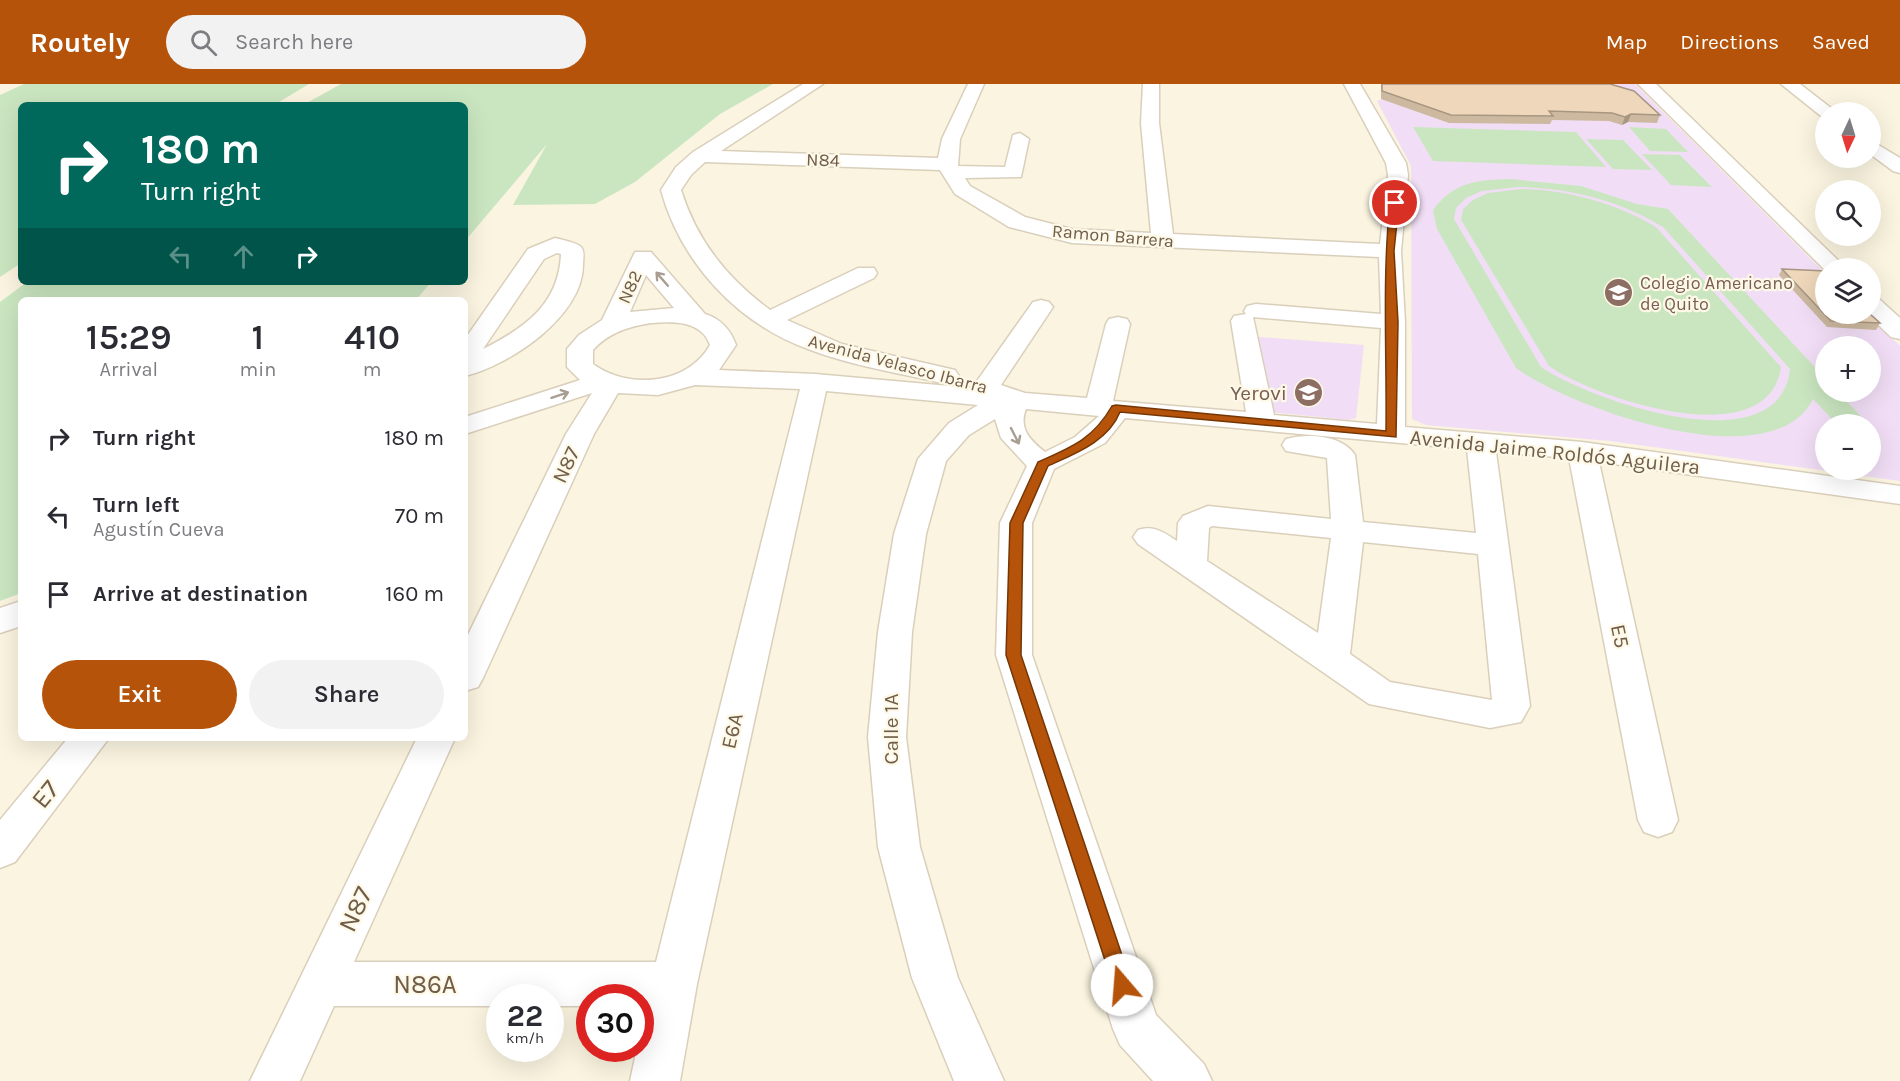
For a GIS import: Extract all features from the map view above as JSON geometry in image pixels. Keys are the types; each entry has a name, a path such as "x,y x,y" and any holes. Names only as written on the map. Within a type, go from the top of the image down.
{"street":[{"name":"Avenida Velasco Ibarra","path":"815,84 700,156 682,171 671,190 675,209 688,238 710,268 753,308 816,344 1000,394"},
{"path":"949,168 951,139 976,84"},
{"path":"1151,84 1150,123 1163,240"},
{"path":"1352,84 1396,163 1398,175 1390,251 1393,322 1391,435"},
{"path":"1646,84 1825,258"},
{"path":"1789,84 1815,103"},
{"name":"N84","path":"700,156 949,168 1014,181 1020,139"},
{"path":"1881,153 1900,167"},
{"name":"Ramon Barrera","path":"949,168 962,190 972,198 1017,222 1072,236 1390,251"},
{"path":"468,353 533,257 559,237 572,250 573,258 572,275 555,308 527,334 468,366"},
{"name":"N82","path":"613,324 643,257 696,319"},
{"path":"770,319 866,273"},
{"name":"Calle 1A","path":"979,1081 935,978 899,847 887,737 895,632 910,534 932,459 959,429 983,416 1000,394 994,377 1041,307"},
{"path":"1881,314 1900,332"},
{"path":"468,424 604,383 650,387 691,377 704,370 720,354 721,337 707,324 696,319 655,315 613,324 587,340 580,349 578,359 580,367 604,383"},
{"path":"1262,422 1250,316 1393,322"},
{"path":"1118,324 1107,408 1111,422 1082,447 1042,464 1016,523 1014,655 1137,1029 1187,1081"},
{"name":"Avenida Jaime Roldós Aguilera","path":"720,354 815,382"},
{"path":"468,423 578,359"},
{"name":"Avenida Jaime Roldós Aguilera","path":"691,377 815,382 1000,394 1107,408 1582,451 1900,495"},
{"name":"E6A","path":"656,1081 674,984 815,382"},
{"name":"N87","path":"468,672 604,383"},
{"path":"1000,394 1009,417 1011,430 1019,444 1042,464"},
{"path":"1180,433 1333,448 1339,452 1348,531 1332,659"},
{"path":"1149,537 1332,659 1365,685 1382,694 1490,714 1508,712 1511,706 1494,545 1481,462 1481,442"},
{"name":"E5","path":"1582,451 1658,820"},
{"path":"1191,563 1194,523 1208,516 1494,545"},
{"path":"0,621 18,614"},
{"name":"E7","path":"0,850 88,741"},
{"name":"N87","path":"275,1081 435,741"},
{"name":"N86A","path":"320,984 674,984"}],"shaded area":[{"name":"Colegio Americano de Quito","path":"1383,84 1635,84 1815,263 1815,324 1877,324 1900,346 1900,481 1881,478 1881,414 1815,414 1815,469 1610,441 1426,425 1412,419 1411,166 1377,101 1390,96"},
{"name":"Yerovi","path":"1247,336 1364,345 1356,418 1348,420 1260,411"}],"green space":[{"path":"24,84 309,84 279,102 18,102 18,265 0,277 0,95"},
{"path":"341,84 773,84 720,114 635,182 595,204 513,205 547,144 468,237 468,102 308,102"},
{"path":"1413,127 1576,132 1606,167 1433,161"},
{"path":"1629,127 1666,129 1688,152 1650,151"},
{"path":"1586,139 1623,140 1652,170 1613,169"},
{"path":"1642,154 1680,155 1712,187 1671,185"},
{"path":"1510,179 1581,186 1637,204 1668,209 1815,367 1815,401 1813,399 1791,423 1757,434 1716,436 1670,429 1623,417 1580,401 1543,384 1516,368 1437,229 1433,210 1449,193 1476,182","holes":["1518,187 1556,190 1593,197 1629,209 1663,227 1790,369 1778,398 1754,415 1719,420 1680,417 1638,408 1599,395 1565,381 1541,367 1454,219 1456,208 1466,198 1482,191"]},
{"path":"1521,189 1557,192 1591,199 1624,211 1656,227 1781,367 1769,394 1746,409 1714,415 1677,412 1639,404 1603,392 1571,379 1549,366 1461,220 1463,209 1473,200 1488,193"},
{"path":"23,285 428,285 418,297 18,297 18,594 0,601 0,302"},
{"path":"1816,402 1847,402 1859,414 1827,414"}],"building":[{"path":"1382,84 1610,84 1634,91 1660,115 1631,114 1625,117 1612,113 1549,111 1553,116 1451,115 1382,91"},
{"path":"1782,269 1815,270 1815,304"}],"place":[{"name":"Colegio Americano de Quito","path":"1619,293"},
{"name":"Yerovi","path":"1308,393"}],"route":[{"path":"1122,985 1014,655 1016,523 1042,464 1082,447 1111,422 1116,409 1391,435 1393,322 1390,251 1395,203"}]}
